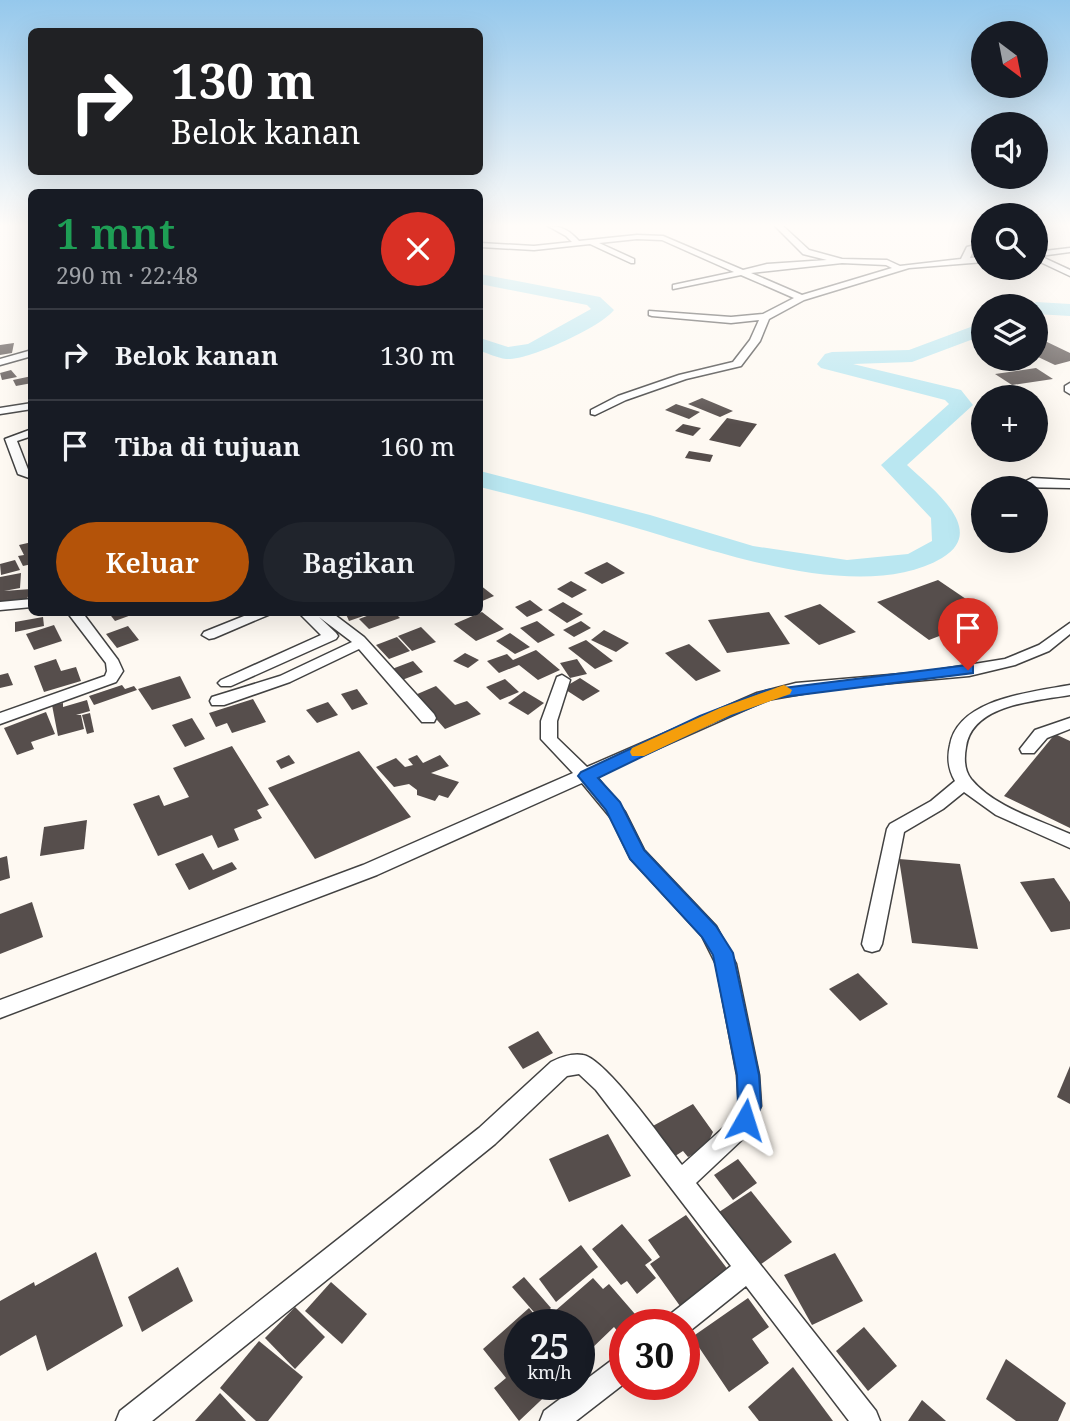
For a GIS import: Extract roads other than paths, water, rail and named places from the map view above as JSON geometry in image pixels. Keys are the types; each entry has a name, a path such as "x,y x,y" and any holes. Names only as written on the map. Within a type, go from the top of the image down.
{"street":[{"path":"788,292 802,298"},
{"path":"652,313 731,320 765,317 802,298 820,292"},
{"path":"595,412 622,398 683,377 737,364 755,341 765,317"},
{"path":"0,362 28,354"},
{"path":"0,411 28,407"},
{"path":"28,433 11,439 24,474 28,475"},
{"path":"1048,483 1070,484"},
{"path":"0,606 28,603"},
{"path":"0,719 111,679 115,671 113,663 77,616"},
{"path":"209,635 258,616"},
{"path":"226,683 331,636 309,616"},
{"path":"326,616 361,643 428,718"},
{"path":"0,1009 358,875 579,780 706,719 772,693 930,675 996,664 1042,649 1070,627"},
{"path":"218,701 285,679 361,643"},
{"path":"562,680 549,721 549,739 579,780 614,807 636,854 709,931 726,964 748,1075 750,1106 739,1128 680,1182"},
{"path":"1070,690 1003,705 971,719 964,727 956,750 957,769 964,783 991,803 1070,841"},
{"path":"1028,749 1041,734 1070,723"},
{"path":"872,944 896,829 937,805 964,783"},
{"path":"130,1421 477,1144 548,1078 567,1065 583,1064 604,1083 866,1421"},
{"path":"697,1309 749,1268"},
{"path":"554,1421 609,1378"}],"waterway":[{"path":"483,345 507,353 533,349 604,310 593,301 548,292"},
{"path":"1048,309 1070,310"},
{"path":"483,480 641,521 750,554 847,568 915,562 946,544 944,516 893,465 962,405 953,395 828,364 832,358 912,356 971,333"}]}
